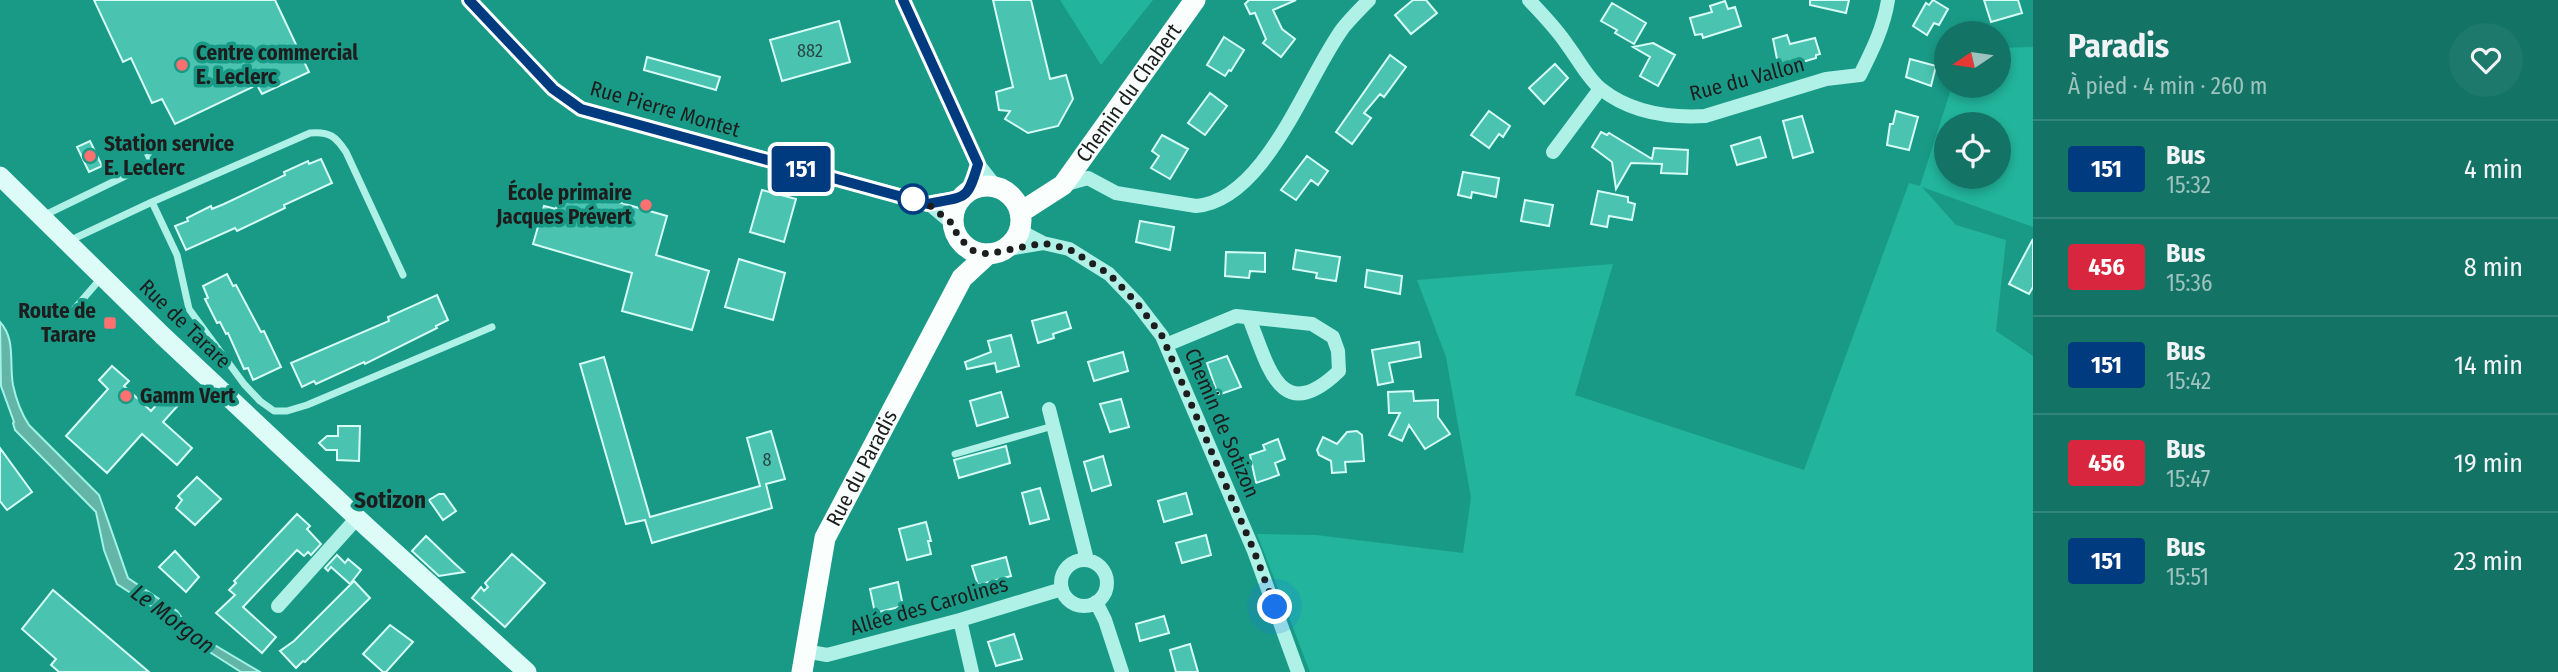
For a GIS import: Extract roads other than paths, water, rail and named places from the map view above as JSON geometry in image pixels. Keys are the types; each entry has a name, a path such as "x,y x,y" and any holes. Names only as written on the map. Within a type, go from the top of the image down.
{"main road":[{"name":"Chemin du Chabert","path":"1012,206 1063,185 1195,0"},
{"name":"Rue de Tarare","path":"0,176 357,518 527,672"},
{"path":"979,187 1012,206 1011,245 996,252 979,253 964,244 957,235 954,225 957,205 967,193 979,187"},
{"name":"Rue du Paradis","path":"804,662 825,538 962,278 964,244"},
{"name":"Rue du Paradis","path":"962,278 996,252"}],"street":[{"name":"Rue Pierre Montet","path":"469,0 553,89 581,109 928,204 954,225"},
{"path":"903,0 978,164 1012,206"},
{"path":"1063,185 1088,178 1115,193 1196,206 1224,198 1237,189 1261,163 1296,111 1343,28 1369,0"},
{"name":"Rue du Vallon","path":"1529,0 1560,34 1600,89 1634,107 1662,116 1705,117 1826,79 1860,75 1874,47 1888,0"},
{"path":"1553,152 1600,89"},
{"path":"967,193 978,164"},
{"name":"Rue Pierre Montet","path":"928,204 967,193"},
{"name":"Chemin de Sotizon","path":"1012,206 1043,243"},
{"name":"Chemin de Sotizon","path":"996,252 1043,243 1069,249 1109,274 1136,302 1162,336 1254,551 1298,672"},
{"path":"1166,345 1236,316 1312,324 1333,337 1338,351 1339,371 1322,387 1297,394 1283,389 1274,379 1249,318"},
{"path":"1049,409 1087,560"},
{"path":"278,606 357,518"},
{"path":"1087,560 1099,566 1106,577 1105,591 1090,605 1076,604 1065,596 1062,582 1067,568 1087,560"},
{"name":"Allée des Carolines","path":"804,662 1062,589"},
{"path":"1096,602 1105,620 1122,672"},
{"path":"960,620 972,672"}],"lane":[{"path":"67,242 310,133 323,132 335,136 346,152 402,275"},
{"path":"41,217 152,163 139,136"},
{"path":"152,202 177,255 189,309 244,384 274,411 287,411 307,405 492,327"},
{"path":"70,314 102,276"},
{"path":"955,454 1053,426"}],"water":[{"name":"Le Morgon","path":"0,322 8,336 13,385 24,416 29,425 99,495 128,578 177,611 191,631 260,672 241,672 185,639 174,621 117,584 104,550 96,512 15,430 1,386"}],"place":[{"name":"Centre commercial E. Leclerc","path":"182,65"},
{"name":"Station service E. Leclerc","path":"90,156"},
{"name":"École primaire Jacques Prévert","path":"646,205"},
{"name":"Route de Tarare","path":"110,323"},
{"name":"Gamm Vert","path":"126,396"}],"district":[{"name":"Sotizon","path":"390,500"}]}
